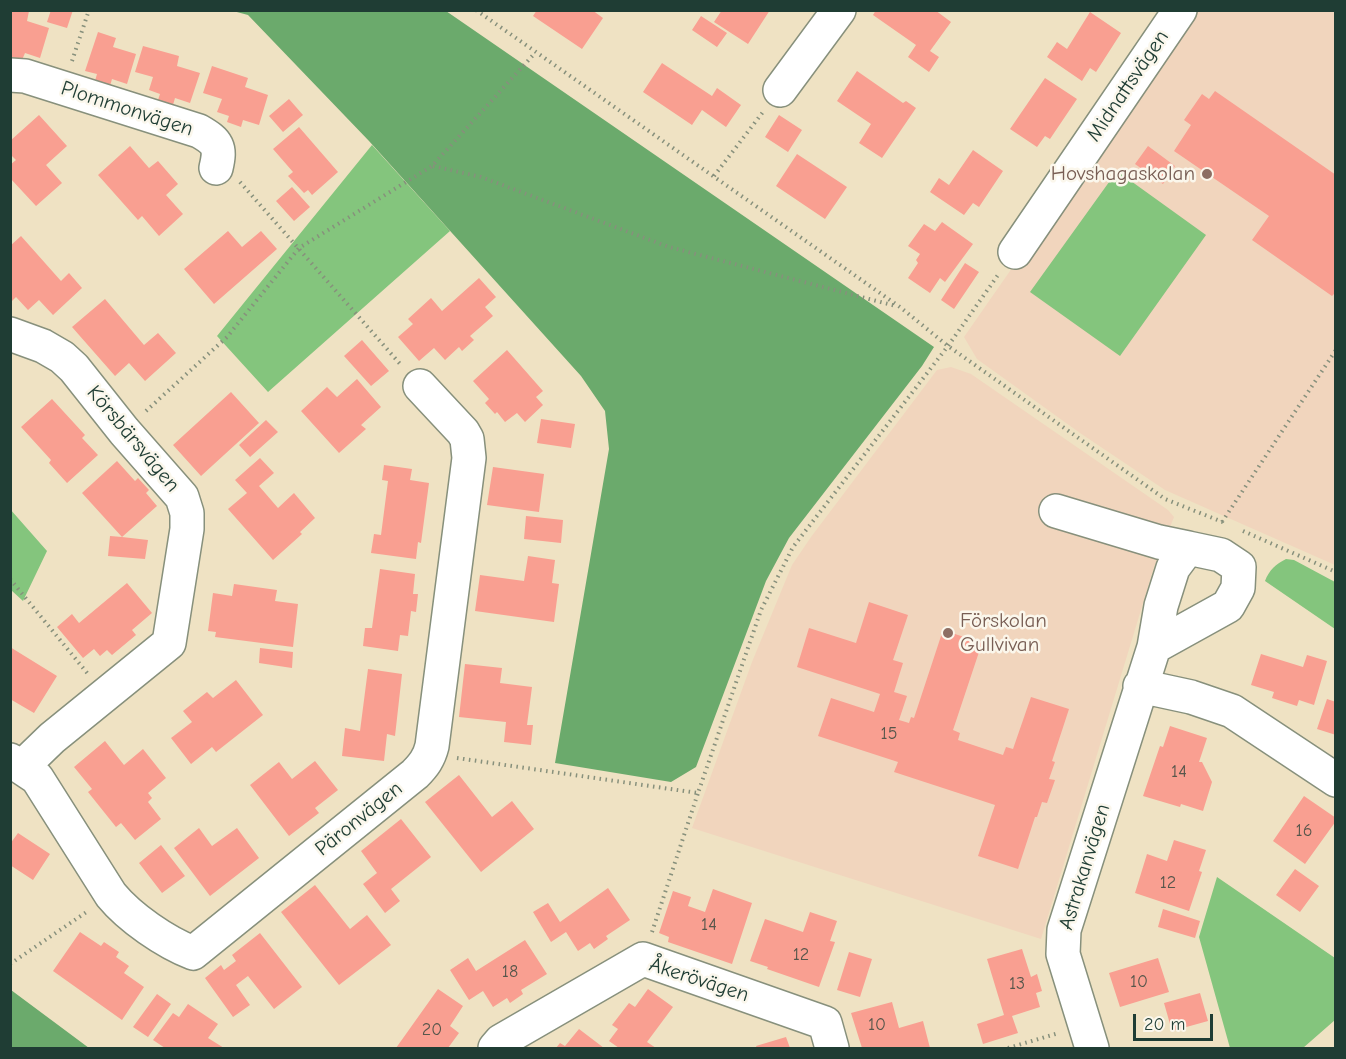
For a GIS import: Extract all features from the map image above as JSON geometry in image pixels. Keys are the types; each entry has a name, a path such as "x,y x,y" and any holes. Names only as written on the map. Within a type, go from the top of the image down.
{"street":[{"path":"780,90 839,10"},
{"name":"Midnattsvägen","path":"1015,252 1180,10"},
{"name":"Plommonvägen","path":"10,75 25,76 199,131 218,145 219,155 216,168"},
{"name":"Körsbärsvägen","path":"10,334 43,346 62,357 74,368 124,431 182,497 187,513 187,529 169,643 106,696 16,764"},
{"path":"420,386 459,426 466,439 469,458 430,754"},
{"path":"1056,511 1159,542 1221,555 1239,567 1239,588 1228,606 1154,647"},
{"name":"Astrakanvägen","path":"1088,1037 1063,954 1064,930 1154,647 1161,606 1173,568 1188,548"},
{"path":"1140,686 1191,696 1232,711 1335,780"},
{"name":"Päronvägen","path":"16,764 37,778 111,896 123,910 180,948 194,953 415,774 430,754"},
{"name":"Åkerövägen","path":"495,1048 501,1041 643,959 825,1023 832,1048"}],"path":[{"path":"64,88 89,10"},
{"path":"476,10 900,307 948,346 1165,499 1335,572"},
{"path":"124,431 228,337 299,248 432,166 535,53"},
{"path":"714,176 780,90"},
{"path":"432,166 481,177 669,247 900,307"},
{"path":"216,168 243,183 420,386"},
{"path":"643,959 761,610 793,547 948,346 1015,252"},
{"path":"1222,522 1335,350"},
{"path":"10,579 106,696"},
{"path":"430,754 698,793"},
{"path":"10,964 111,896"},
{"path":"1008,1048 1088,1037"}],"shaded area":[{"name":"Hovshagaskolan","path":"1191,11 1335,11 1335,565 1165,490 1080,433 977,359 964,337"},
{"name":"Förskolan Gullvivan","path":"951,367 971,374 1168,510 1174,517 1154,567 1041,939 692,828 752,662 792,565 937,370"}],"green space":[{"path":"233,11 446,11 934,347 922,366 789,538 766,581 696,767 671,782 555,763 609,449 605,411 581,376 369,141 248,15"},
{"path":"372,145 450,231 268,392 217,336"},
{"path":"1117,171 1206,235 1120,356 1030,292"},
{"path":"10,509 47,551 23,601 11,590"},
{"path":"1286,559 1294,560 1335,582 1335,629 1265,581 1273,568"},
{"path":"1217,877 1335,958 1335,1020 1303,1048 1230,1048 1199,937"},
{"path":"11,990 89,1048 11,1048"}],"building":[{"path":"10,10 29,11 27,21 49,28 40,58 25,53 22,60 10,57"},
{"path":"51,10 73,10 67,28 47,22"},
{"path":"537,10 592,10 603,18 582,49 533,16"},
{"path":"722,10 770,10 748,44 714,22"},
{"path":"876,10 935,10 951,22 930,51 939,57 929,72 908,57 916,45 873,15"},
{"path":"1090,12 1121,33 1096,72 1090,68 1082,81 1047,57 1057,42 1067,49"},
{"path":"701,16 727,33 717,47 692,30"},
{"path":"98,32 116,38 113,47 136,54 127,84 112,79 110,86 95,81 97,74 85,71"},
{"path":"143,46 179,56 177,66 200,73 190,103 175,98 173,105 158,100 160,94 149,90 153,77 135,72"},
{"path":"662,63 712,96 717,88 741,105 726,127 702,110 692,125 643,92"},
{"path":"212,66 248,78 245,87 268,95 259,125 243,120 241,127 227,122 229,116 217,112 222,99 203,93"},
{"path":"857,71 903,103 906,101 916,108 882,158 859,143 871,124 837,101"},
{"path":"1045,78 1077,99 1050,139 1045,136 1037,147 1010,129"},
{"path":"1215,91 1336,175 1336,292 1332,296 1252,240 1269,216 1174,151 1191,125 1184,120 1202,94 1209,99"},
{"path":"289,99 303,115 283,132 269,116"},
{"path":"39,115 67,146 46,165 62,183 36,206 10,178 10,165 16,160 10,154 10,141"},
{"path":"779,115 802,130 788,152 765,137"},
{"path":"299,127 338,172 312,195 308,190 304,193 288,176 293,172 273,149"},
{"path":"130,146 149,168 158,161 178,184 166,195 183,214 159,236 142,216 138,220 98,175"},
{"path":"1148,146 1175,166 1163,184 1135,164"},
{"path":"973,150 1003,171 979,207 973,203 964,215 930,192 939,178 949,185"},
{"path":"797,154 847,187 825,219 776,186"},
{"path":"292,187 310,207 294,221 276,201"},
{"path":"942,222 973,244 945,282 940,278 930,293 908,278 918,263 916,260 920,254 908,246 924,224 935,231"},
{"path":"228,231 242,247 261,231 277,249 214,304 184,269"},
{"path":"21,236 61,281 69,273 82,288 53,315 39,300 28,310 16,297 12,301 10,299 10,246"},
{"path":"965,263 979,272 954,309 941,300"},
{"path":"479,278 496,297 485,307 493,316 470,336 474,340 462,351 459,347 445,360 434,348 419,361 398,337 413,324 408,319 431,298 442,311"},
{"path":"105,299 144,345 158,333 176,353 145,381 129,363 115,376 72,327"},
{"path":"362,340 389,371 371,386 344,356"},
{"path":"507,350 543,391 536,397 543,405 525,422 517,413 505,422 485,403 489,399 473,381"},
{"path":"357,379 381,407 361,425 366,429 339,453 301,411 327,387 337,397"},
{"path":"231,392 259,423 201,476 173,445"},
{"path":"52,399 85,435 82,438 98,455 67,483 49,463 51,460 21,427"},
{"path":"541,419 575,424 571,448 537,443"},
{"path":"266,420 278,432 250,457 239,445"},
{"path":"260,458 274,473 259,486 278,508 294,493 315,518 300,532 302,534 273,560 228,509 247,493 235,480"},
{"path":"117,461 135,481 138,478 149,490 146,493 157,506 122,537 82,493"},
{"path":"384,465 412,469 410,480 429,483 421,543 418,542 416,559 371,553 374,534 381,535 388,481 382,480"},
{"path":"493,467 544,474 539,512 487,505"},
{"path":"526,516 563,520 561,543 524,539"},
{"path":"110,536 148,540 145,559 108,556"},
{"path":"528,556 555,560 552,583 559,584 554,622 475,611 480,575 524,581"},
{"path":"380,569 415,574 413,594 418,594 416,612 411,611 408,636 400,635 398,651 363,646 365,628 372,628"},
{"path":"127,583 152,613 132,630 136,635 112,655 107,650 100,656 94,649 83,658 57,627 72,614 79,623"},
{"path":"234,584 277,590 275,601 298,604 293,647 215,637 216,632 208,631 213,593 232,596"},
{"path":"869,602 908,615 893,660 903,663 894,692 907,696 899,720 909,723 911,717 914,718 943,630 982,643 953,730 960,733 958,740 1003,755 1006,747 1013,749 1031,697 1069,709 1052,761 1055,762 1049,779 1055,780 1047,803 1042,802 1037,817 1035,817 1018,869 978,856 995,805 894,772 898,762 818,736 831,698 874,712 880,694 797,667 809,628 856,643"},
{"path":"10,647 57,676 34,713 10,699"},
{"path":"260,648 293,652 292,668 259,663"},
{"path":"1261,654 1303,667 1307,655 1327,661 1314,705 1299,700 1297,706 1272,698 1274,692 1251,685"},
{"path":"465,664 502,668 500,683 532,687 527,725 533,725 531,745 504,742 506,722 459,717"},
{"path":"368,669 402,674 395,736 387,734 384,761 342,756 345,728 360,731"},
{"path":"236,680 263,715 216,752 212,747 191,764 171,738 192,722 183,711 207,692 213,698"},
{"path":"1327,699 1336,702 1336,735 1317,729"},
{"path":"1170,726 1207,738 1199,762 1202,762 1212,782 1203,811 1143,796 1160,746 1163,747"},
{"path":"105,741 124,765 143,749 166,778 148,793 152,798 148,802 161,819 135,840 121,823 116,827 88,792 92,789 74,767"},
{"path":"315,761 338,790 315,808 319,813 289,836 250,785 279,762 292,779"},
{"path":"459,775 492,817 512,801 534,829 481,872 425,802"},
{"path":"1304,796 1336,818 1305,864 1273,841"},
{"path":"401,819 431,857 391,889 400,901 385,913 363,884 377,873 361,851"},
{"path":"199,828 212,846 237,828 259,858 210,896 174,848"},
{"path":"18,833 50,854 33,880 10,865 10,844"},
{"path":"1174,840 1206,850 1199,871 1202,872 1189,911 1135,893 1147,854 1167,861"},
{"path":"161,845 185,876 162,893 139,863"},
{"path":"1295,869 1319,886 1300,912 1276,895"},
{"path":"315,885 350,929 367,915 391,945 339,985 281,912"},
{"path":"608,888 630,920 606,936 608,939 594,949 590,943 578,951 566,932 551,942 533,912 548,903 560,922"},
{"path":"713,889 752,903 732,964 668,942 669,937 659,933 673,891 691,897 688,906 705,912"},
{"path":"1163,909 1200,921 1195,938 1158,927"},
{"path":"810,912 837,921 830,941 835,942 819,987 750,961 765,919 803,932"},
{"path":"80,932 101,946 104,942 119,952 116,957 129,966 124,973 144,987 122,1020 53,971"},
{"path":"260,933 302,987 274,1009 248,976 236,985 250,1005 233,1017 205,978 221,965 224,970 236,961 232,955"},
{"path":"525,940 547,974 521,990 523,994 510,1003 507,998 493,1007 483,991 469,1000 450,970 468,958 476,971"},
{"path":"1022,949 1031,977 1037,974 1042,991 1036,993 1040,1007 1012,1016 1018,1033 983,1044 977,1024 1004,1015 987,959"},
{"path":"849,952 872,959 860,997 837,990"},
{"path":"1158,958 1169,992 1120,1007 1109,973"},
{"path":"438,989 463,1006 450,1026 459,1033 448,1048 396,1048"},
{"path":"648,989 673,1007 647,1042 656,1048 619,1048 609,1041 618,1029 612,1025 629,1003 635,1007"},
{"path":"1200,993 1208,1021 1172,1031 1164,1003"},
{"path":"157,994 171,1004 148,1037 133,1027"},
{"path":"892,1002 899,1028 923,1021 930,1048 862,1048 851,1013"},
{"path":"188,1004 218,1024 208,1038 224,1048 165,1048 153,1040 173,1013 179,1017"},
{"path":"579,1029 604,1048 556,1048 560,1043 565,1046"},
{"path":"786,1037 790,1048 757,1048 756,1046"}],"place":[{"name":"Hovshagaskolan","path":"1207,174"},
{"name":"Förskolan Gullvivan","path":"948,633"}]}
